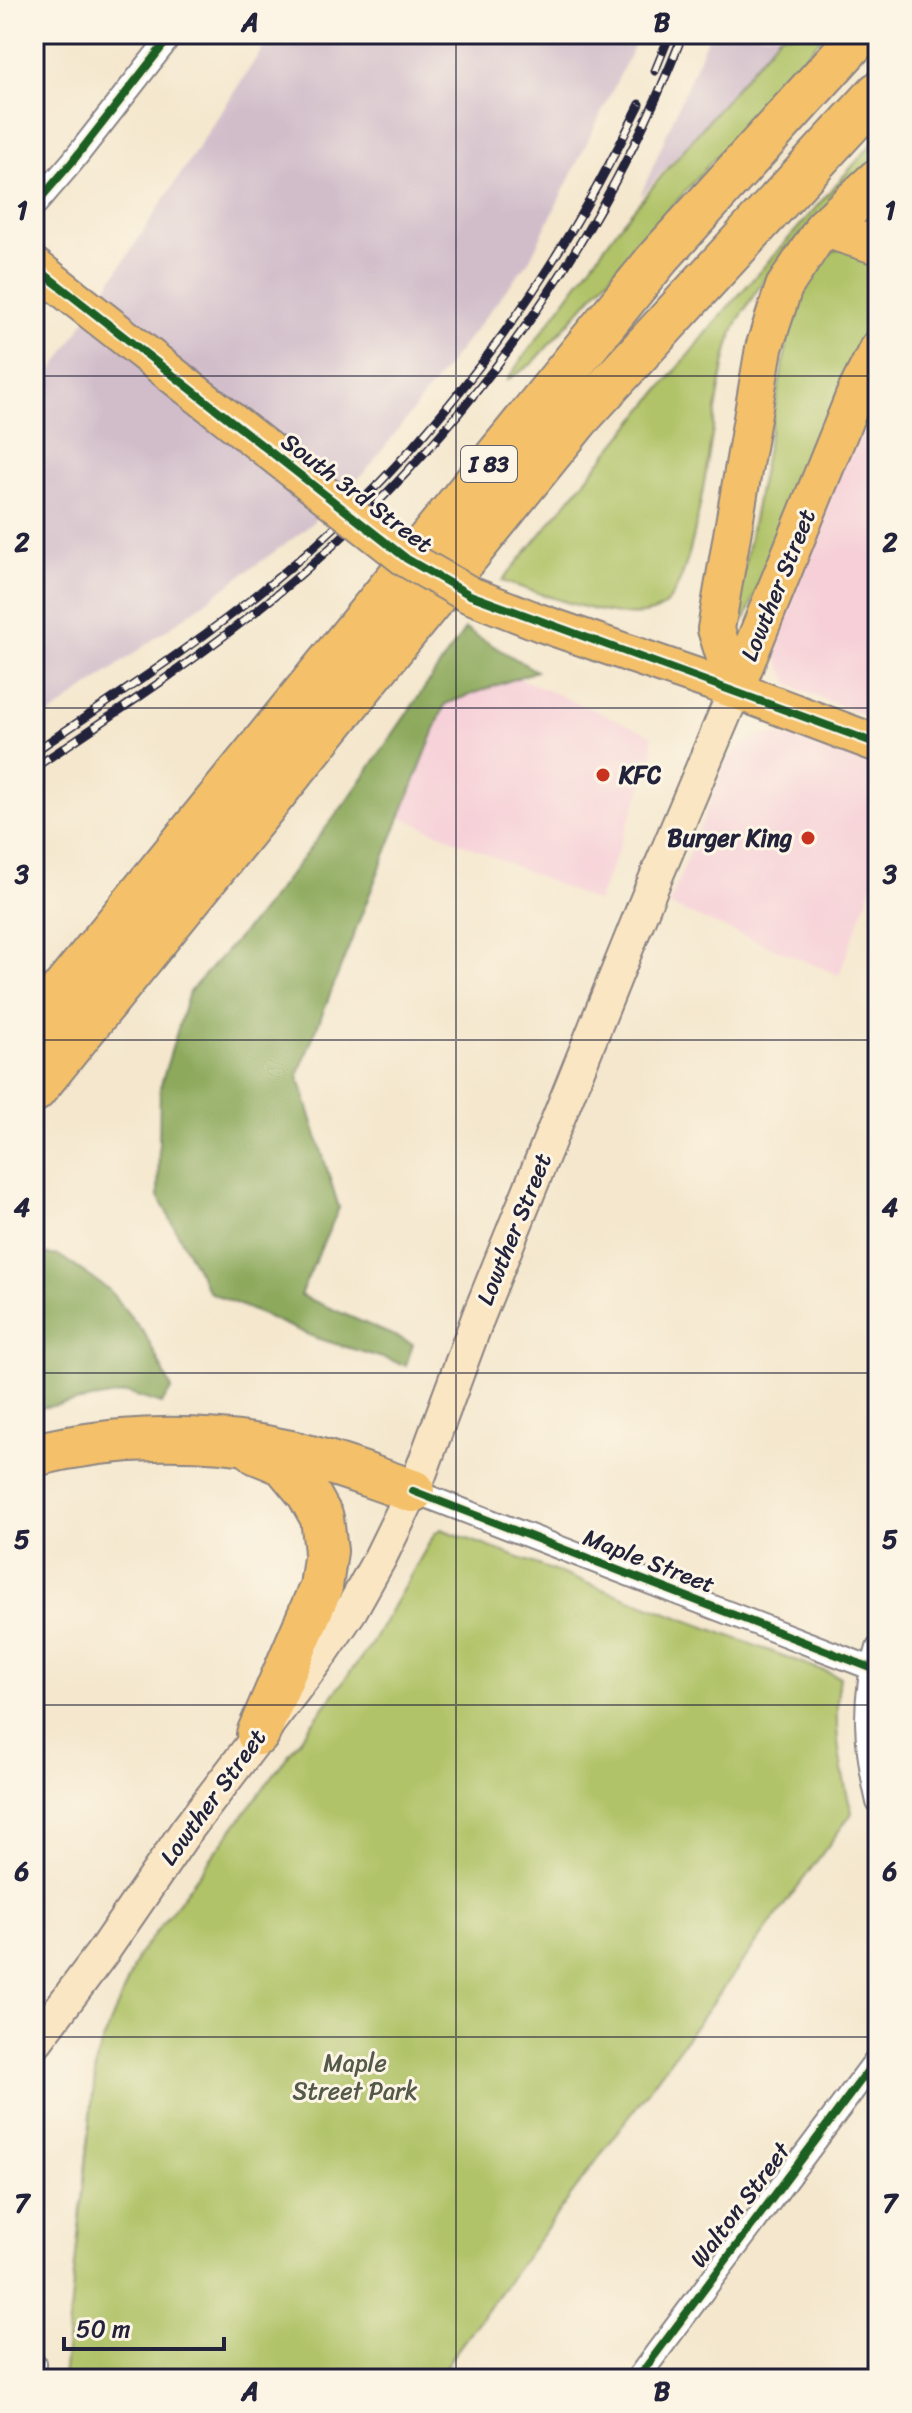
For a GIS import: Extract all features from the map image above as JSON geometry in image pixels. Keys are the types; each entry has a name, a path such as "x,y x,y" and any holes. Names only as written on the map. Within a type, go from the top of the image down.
{"highway":[{"name":"I 83","path":"39,1018 659,257 861,34"},
{"name":"I 83","path":"34,1091 578,419 878,93"},
{"path":"825,229 878,180"},
{"path":"34,1455 67,1447 159,1439 226,1441 292,1452 413,1491"},
{"path":"226,1441 284,1464 308,1493 322,1518 326,1551 321,1587 258,1734"}],"main road":[{"path":"735,690 716,629 764,348 784,287 825,229 878,246"},
{"name":"South 3rd Street","path":"34,266 407,559 470,595 878,744"},
{"name":"Lowther Street","path":"34,2044 258,1734 322,1653 351,1610 413,1491 490,1286 855,394 878,348"}],"street":[{"path":"34,206 172,34"},
{"name":"Maple Street","path":"413,1491 875,1658 866,1737 878,1802"},
{"name":"Walton Street","path":"637,2379 878,2057"}],"shaded area":[{"path":"272,34 640,34 530,259 366,471 303,531 34,726 34,399"},
{"path":"709,34 785,34 640,197"},
{"path":"856,427 878,435 878,720 789,683 775,654 775,636"},
{"path":"465,655 652,735 654,758 597,902 399,816"},
{"path":"781,735 846,749 878,762 878,869 839,975 669,905 727,759 755,736"}],"green space":[{"path":"781,34 825,34 533,363 506,381 622,223"},
{"path":"878,137 878,158 795,242 765,278 736,325 725,362 688,556 678,586 665,605 651,612 632,615 610,613 502,581 724,312"},
{"path":"842,248 878,256 878,311 861,337 746,617 742,622 737,622 735,614 790,328 814,269 831,253"},
{"path":"465,629 536,671 445,704 298,1075 339,1208 300,1295 413,1344 406,1365 316,1338 209,1292 158,1196 160,1088 189,992 256,918 349,798"},
{"path":"34,1253 60,1256 108,1289 145,1334 172,1389 161,1404 127,1393 34,1409"},
{"name":"Maple Street Park","path":"441,1529 840,1677 838,1746 852,1813 436,2379 63,2379 97,2056 138,1956 372,1643 435,1533"}],"railway":[{"path":"655,71 670,34"},
{"path":"34,768 242,623 337,542 400,480 459,413 513,343 563,270 608,194 648,115 683,34"},
{"path":"34,752 217,626 332,530 385,477 483,362 527,300 568,237 640,104"}],"cycle path":[{"path":"34,206 172,34"},
{"path":"34,266 407,559 470,595 878,744"},
{"path":"413,1491 871,1668"},
{"path":"637,2379 878,2057"}],"place":[{"name":"KFC","path":"603,775"},
{"name":"Burger King","path":"808,838"}]}
